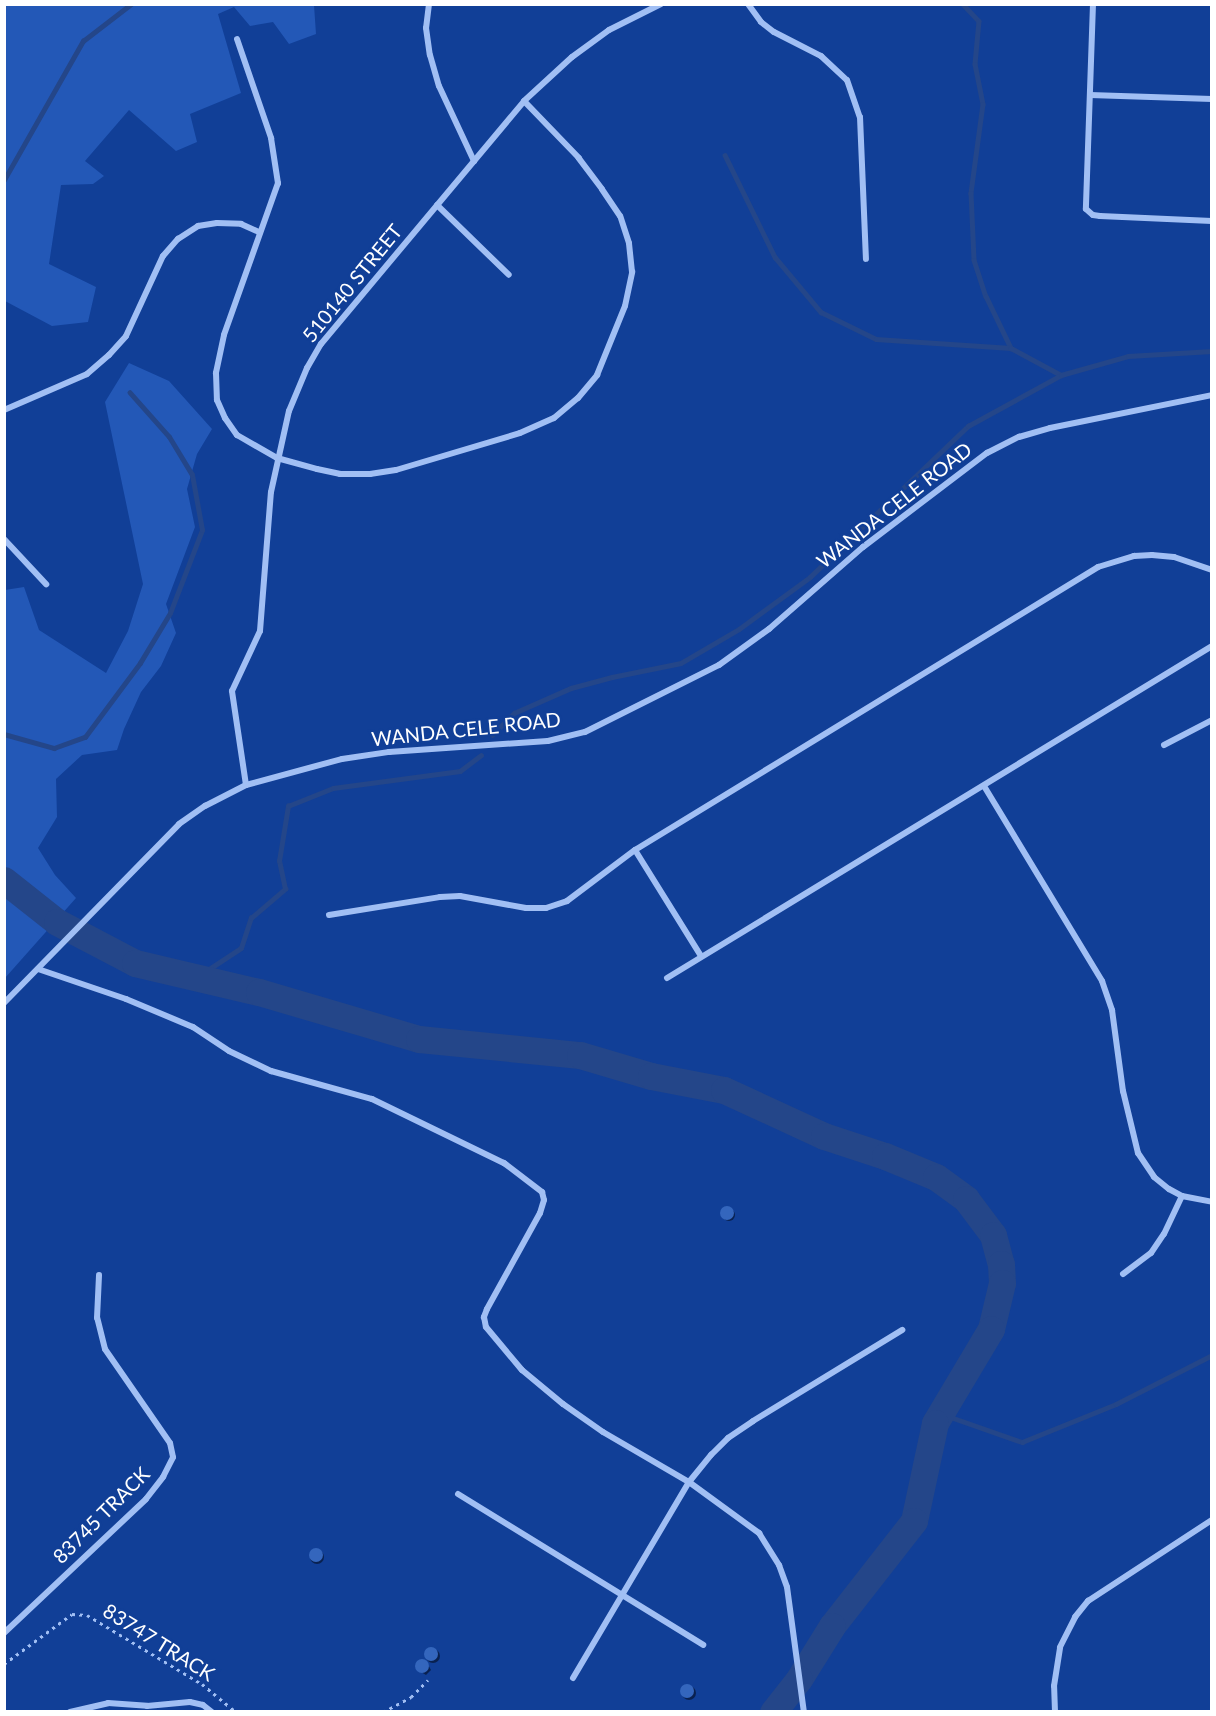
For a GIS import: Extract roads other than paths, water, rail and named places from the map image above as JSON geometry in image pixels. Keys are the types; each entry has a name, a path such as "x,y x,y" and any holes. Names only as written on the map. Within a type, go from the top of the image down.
{"street":[{"path":"429,4 426,28 430,55 440,86 474,161"},
{"name":"510140 STREET","path":"246,785 232,691 260,631 271,492 289,411 307,368 321,344 524,101 572,57 609,30 661,4"},
{"path":"748,4 768,27 821,56 847,80 860,117 866,259"},
{"path":"1093,4 1085,202 1088,212 1100,216 1212,221"},
{"path":"237,39 271,138 278,183 271,210 259,232 225,335 216,373 218,400 225,418 237,435 277,459 340,474 370,474 396,470 520,433 554,418 578,398 597,375 625,306 632,272 629,243 620,216 602,189 579,158 524,101"},
{"path":"1090,95 1212,99"},
{"path":"437,205 509,275"},
{"path":"4,410 87,374 110,355 126,336 163,256 178,239 198,226 218,223 241,224 259,232"},
{"name":"WANDA CELE ROAD","path":"4,1003 179,824 205,806 246,785 342,759 389,752 548,741 585,732 719,665 769,629 890,526 987,453 1019,437 1050,428 1212,395"},
{"path":"4,539 46,584"},
{"path":"329,915 440,897 459,896 526,908 546,908 567,900 635,850 1098,567 1134,556 1152,555 1174,556 1212,570"},
{"path":"667,978 1212,646"},
{"path":"1164,745 1212,720"},
{"path":"984,786 1102,981 1112,1010 1123,1091 1138,1153 1154,1177 1182,1196 1212,1202"},
{"path":"635,850 701,956"},
{"path":"38,969 126,999 193,1027 230,1051 272,1071 309,1084 372,1099 504,1162 542,1191 544,1200 540,1213 487,1309 484,1317 486,1328 522,1370 563,1404 603,1432 689,1482 759,1533 779,1565 787,1587 804,1712"},
{"path":"1123,1275 1151,1253 1164,1234 1182,1196"},
{"name":"83745 TRACK","path":"4,1633 146,1499 163,1477 173,1457 170,1443 105,1349 97,1318 99,1275"},
{"path":"573,1678 689,1482 728,1438 902,1330"},
{"path":"458,1494 703,1645"},
{"path":"1055,1712 1054,1686 1060,1647 1075,1617 1088,1601 1212,1520"},
{"path":"70,1712 108,1703 147,1706 190,1702 203,1705 212,1712"}],"waterway":[{"path":"4,180 83,41 131,4"},
{"path":"963,4 979,21 975,64 983,104 971,193 974,260 986,296 1011,348"},
{"path":"725,155 775,257 821,312 876,339 1011,348 1061,375"},
{"path":"492,735 514,713 571,688 681,663 739,629 810,577 968,426 1061,375 1128,356 1212,351"},
{"path":"4,734 54,748 85,737 140,663 170,613 202,530 192,475 169,437 130,393"},
{"path":"194,979 241,948 251,918 285,889 279,861 288,806 333,788 460,771 481,755"},
{"path":"4,880 57,922 135,963 259,992 419,1039 580,1055 651,1076 724,1090 824,1136 885,1156 936,1177 966,1199 993,1235 1001,1264 1002,1283 991,1329 935,1423 914,1521 832,1626 799,1679 773,1712"},
{"path":"942,1414 1022,1442 1116,1404 1212,1355"}]}
